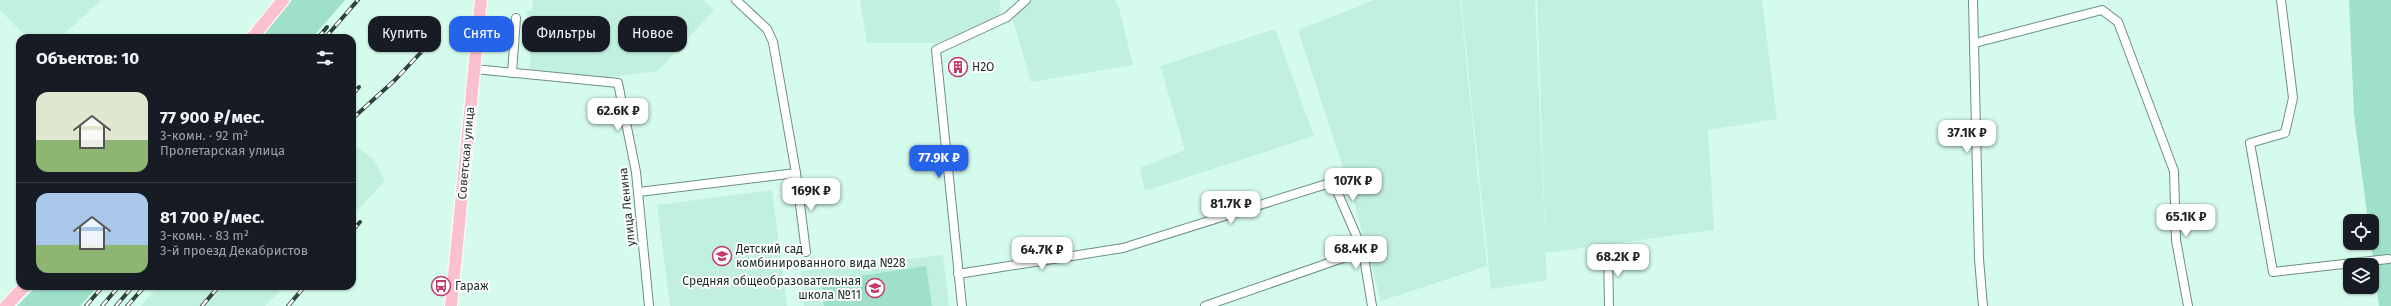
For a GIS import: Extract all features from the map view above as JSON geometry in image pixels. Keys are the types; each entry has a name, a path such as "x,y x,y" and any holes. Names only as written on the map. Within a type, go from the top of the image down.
{"main road":[{"path":"255,34 283,0"},
{"name":"Советская улица","path":"451,306 481,0"},
{"path":"6,306 21,290"}],"street":[{"path":"736,0 767,29 773,42 796,173 806,252"},
{"path":"962,306 936,50 1007,17 1026,0"},
{"path":"1973,0 1979,259 1983,306"},
{"path":"2281,0 2293,98 2285,132 2250,143 2273,272 2388,259"},
{"path":"1975,43 2102,10 2118,22 2174,171 2176,240 2188,306"},
{"path":"512,73 516,18"},
{"name":"улица Ленина","path":"474,69 618,83 639,192 641,232 650,306"},
{"path":"639,192 796,173"},
{"path":"958,274 1123,248 1333,182 1363,252 1372,306"},
{"path":"1608,250 1608,306"},
{"path":"1205,306 1363,252"}],"shaded area":[{"path":"0,0 101,0 64,34 23,34 0,10"},
{"path":"292,0 345,0 315,34 264,34"},
{"path":"533,0 703,0 714,10 687,39 687,16 618,16 618,52 675,52 658,71 592,79 530,72 530,52 610,52 610,16 527,16 527,11 532,11"},
{"path":"860,0 1000,0 999,18 936,43 867,43"},
{"path":"1028,0 1114,0 1118,4 1133,65 1031,82 1011,14"},
{"path":"1374,0 1460,0 1487,266 1381,301 1352,195 1298,30"},
{"path":"1461,0 1535,0 1547,280 1491,289"},
{"path":"1537,0 1762,0 1777,119 1708,130 1714,230 1546,253"},
{"path":"2349,0 2391,0 2391,306 2379,306 2377,294 2379,294 2379,258 2373,258 2372,250 2379,250 2379,214 2367,214 2354,114"},
{"path":"1275,29 1314,136 1145,191 1140,168 1185,150 1160,66"},
{"path":"356,146 374,160 385,181 356,212"},
{"name":"Детский сад комбинированного вида №28","path":"772,190 787,306 670,306 657,205"},
{"name":"Средняя общеобразовательная школа №11","path":"943,255 949,306 804,306 801,271"},
{"path":"926,266 932,306 824,306 821,282"},
{"path":"33,290 94,290 80,306 17,306"},
{"path":"155,290 281,290 265,306 141,306"}],"railway":[{"path":"328,34 358,0"},
{"path":"321,34 327,27"},
{"path":"356,115 395,80 421,52"},
{"path":"356,90 359,87"},
{"path":"356,226 360,222"},
{"path":"86,306 100,290"},
{"path":"102,306 116,290"},
{"path":"116,306 130,290"},
{"path":"127,306 141,290"},
{"path":"202,306 216,290"},
{"path":"288,306 302,290"}],"place":[{"name":"Н2О","path":"958,67"},
{"name":"Детский сад комбинированного вида №28","path":"722,256"},
{"name":"Гараж","path":"441,286"},
{"name":"Средняя общеобразовательная школа №11","path":"875,288"}]}
